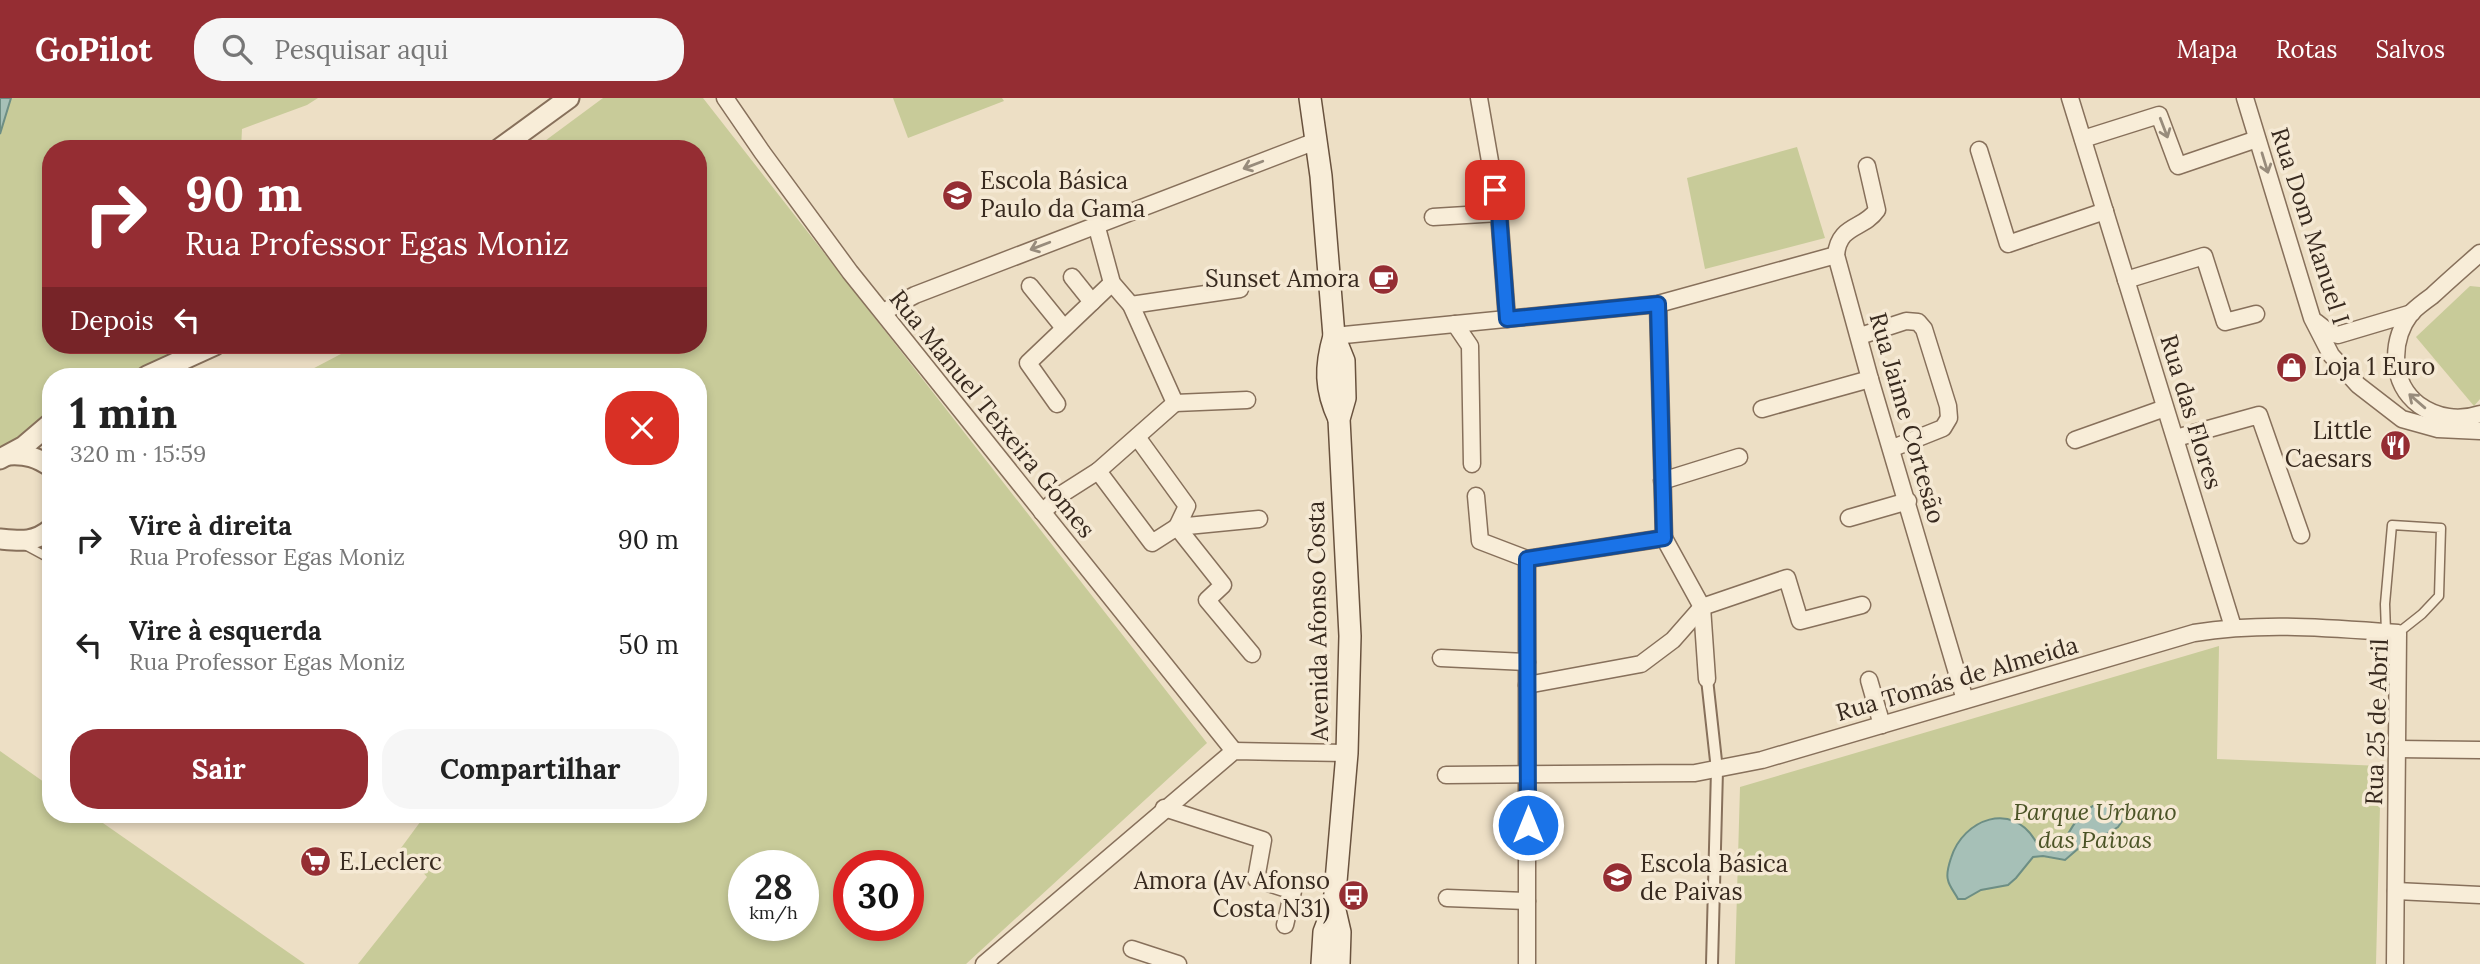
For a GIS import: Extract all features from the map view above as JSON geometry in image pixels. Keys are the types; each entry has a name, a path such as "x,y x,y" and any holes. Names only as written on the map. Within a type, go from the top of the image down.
{"main road":[{"name":"Avenida Afonso Costa","path":"1310,98 1334,336 1344,369 1345,398 1339,419 1350,636 1346,753 1334,906 1324,932 1322,964"},
{"name":"Avenida Afonso Costa","path":"1334,906 1340,932 1339,964"}],"street":[{"path":"511,140 569,98"},
{"name":"Rua Manuel Teixeira Gomes","path":"725,98 834,251 1234,751"},
{"path":"1479,98 1499,213 1507,319"},
{"name":"Rua das Flores","path":"2070,98 2233,626"},
{"name":"Rua Dom Manuel I","path":"2245,98 2312,317 2331,355 2358,385 2402,419 2438,429 2480,431"},
{"path":"2083,139 2159,115 2178,166 2257,139"},
{"path":"883,312 915,295 1316,141"},
{"path":"1979,150 2008,244 2105,211"},
{"path":"1334,336 1658,304 1836,255 1838,243 1845,233 1871,218 1877,210 1867,166"},
{"path":"1433,217 1499,213"},
{"path":"1096,224 1112,283 1131,305 1175,403"},
{"path":"2480,253 2412,313 2396,348 2399,378 2417,404 2448,418 2469,418 2480,414"},
{"name":"Rua Jaime Cortesão","path":"1836,255 1965,700"},
{"path":"2126,280 2203,256 2225,323 2256,314"},
{"path":"1072,277 1092,302"},
{"path":"1057,404 1028,363 1112,283"},
{"path":"1031,286 1064,328"},
{"path":"1131,305 1240,289"},
{"path":"1658,304 1664,538 1702,607 1717,770 1712,964"},
{"path":"2312,317 2330,334 2338,335 2412,313"},
{"path":"1860,336 1906,321 1918,322 1924,329 1948,406 1949,418 1943,428 1893,448"},
{"path":"1455,324 1470,346 1472,464"},
{"path":"165,368 195,354"},
{"path":"1762,409 1870,379"},
{"path":"1042,512 1065,492 1098,471 1175,403 1247,400"},
{"path":"2075,440 2165,408"},
{"path":"2176,439 2259,415 2301,535"},
{"path":"5,457 42,431"},
{"path":"1137,436 1187,506 1177,527"},
{"path":"5,457 24,454 42,460"},
{"path":"1662,481 1739,457"},
{"path":"1098,471 1152,543 1177,527 1259,519"},
{"path":"1476,496 1480,541 1527,559 1664,538"},
{"path":"1849,518 1908,501"},
{"path":"1177,527 1223,585 1207,600 1252,654"},
{"path":"5,539 34,540 42,536"},
{"path":"1527,559 1527,964"},
{"path":"1527,685 1641,664 1673,640 1702,607 1787,578 1800,621 1862,605"},
{"name":"Rua Tomás de Almeida","path":"1446,775 1695,773 1717,770 1762,760 2194,633 2233,626 2273,625 2392,632"},
{"name":"Rua 25 de Abril","path":"2392,632 2397,750 2395,964"},
{"path":"1441,658 1527,662"},
{"path":"1869,680 1882,725"},
{"path":"2397,750 2480,750"},
{"path":"984,964 1234,751 1346,753"},
{"path":"1164,808 1263,840 1256,880 1293,891 1285,925"},
{"path":"2396,891 2480,895"},
{"path":"1447,898 1527,901"},
{"path":"1132,949 1178,964"}],"lane":[{"name":"Rua 25 de Abril","path":"2392,525 2441,528 2439,596 2423,614 2392,632 2385,604 2392,525"},
{"path":"5,539 42,553"}],"green space":[{"path":"0,98 318,98 307,105 242,129 241,140 42,140 42,354 175,354 145,368 42,368 42,422 24,441 0,450"},
{"path":"603,98 703,98 1207,743 966,964 358,964 427,877 401,848 419,823 707,823 707,368 314,368 341,354 707,354 707,140 546,140"},
{"path":"893,98 1002,98 1004,101 908,138"},
{"path":"1797,147 1825,238 1705,269 1687,178"},
{"path":"2470,286 2480,287 2480,399 2474,406 2416,337"},
{"name":"Parque Urbano das Paivas","path":"2219,646 2217,759 2381,766 2376,964 1735,964 1740,787"},
{"path":"0,751 42,781 42,823 103,823 305,964 0,964"}],"water":[{"path":"0,98 11,98 0,134"},
{"path":"2101,802 2122,807 2128,813 2118,827 2105,835 2093,836 2065,860 2033,857 2008,885 1981,890 1965,899 1958,899 1947,875 1951,858 1957,844 1977,825 2002,818 2015,821 2026,829 2036,842 2064,841 2083,813"}],"place":[{"name":"Escola Básica Paulo da Gama","path":"957,195"},
{"name":"Sunset Amora","path":"1383,279"},
{"name":"Loja 1 Euro","path":"2291,367"},
{"name":"Little Caesars","path":"2395,445"},
{"name":"E.Leclerc","path":"316,862"},
{"name":"Escola Básica de Paivas","path":"1617,878"},
{"name":"Amora (Av Afonso Costa N31)","path":"1353,895"}],"route":[{"path":"1495,190 1507,319 1658,304 1664,538 1527,559 1528,825"}]}
